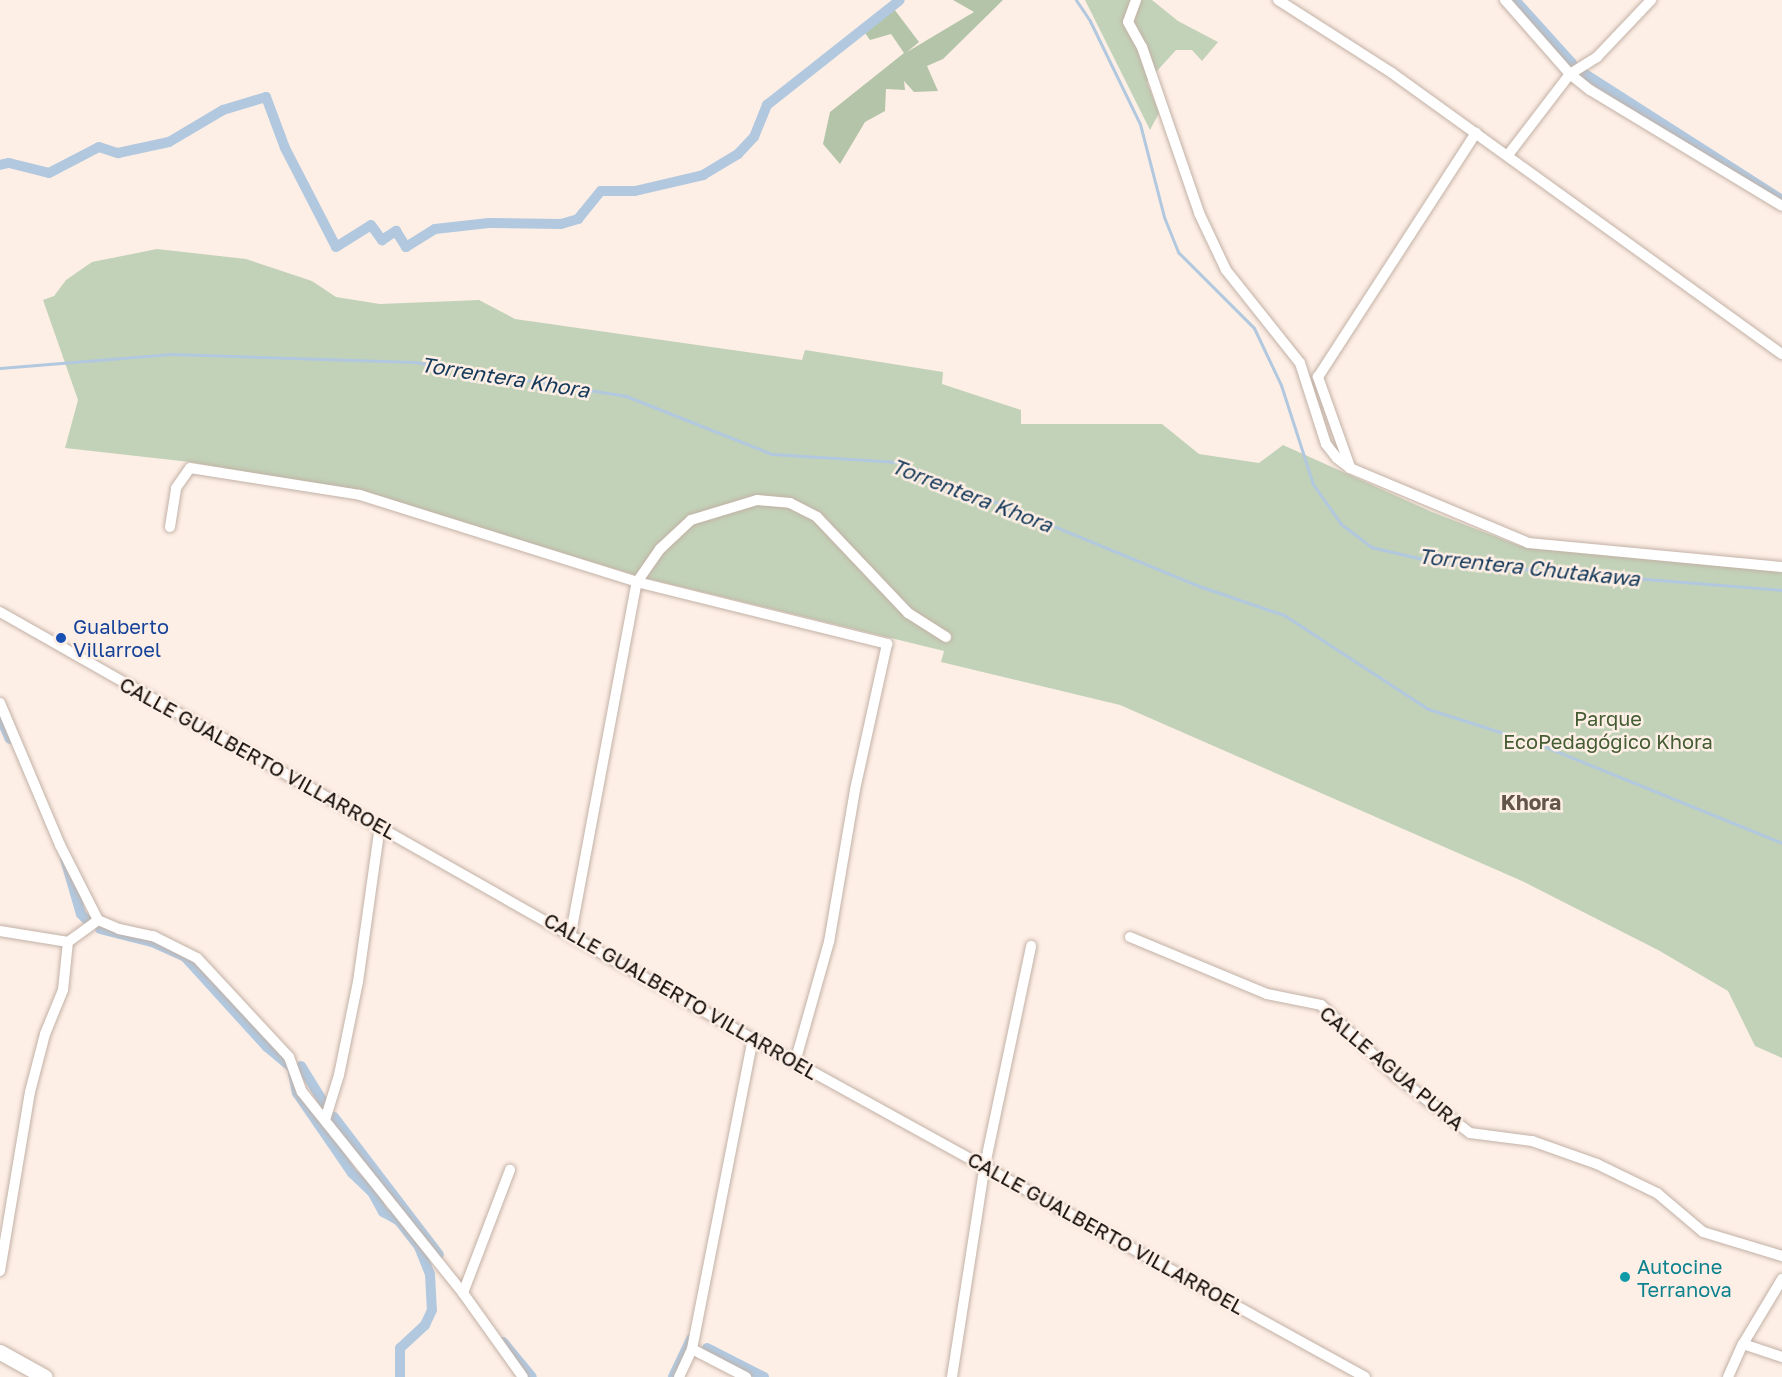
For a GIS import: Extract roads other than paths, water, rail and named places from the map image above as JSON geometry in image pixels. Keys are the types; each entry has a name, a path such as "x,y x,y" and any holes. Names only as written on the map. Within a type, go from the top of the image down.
{"main road":[{"path":"0,1352 45,1377"}],"street":[{"path":"1136,0 1128,22 1142,46 1199,213 1227,270 1300,363 1326,444 1350,468 1528,543 1782,567"},
{"path":"1278,0 1508,155 1782,354"},
{"path":"1505,0 1569,74 1590,90 1782,207"},
{"path":"1508,155 1569,74 1597,57 1651,0"},
{"path":"1350,468 1318,377 1476,133"},
{"path":"170,527 176,488 190,468 360,495 637,582 887,644 855,790 829,942 795,1062"},
{"path":"571,933 637,582 660,549 691,520 757,500 790,503 817,517 908,613 946,637"},
{"name":"CALLE GUALBERTO VILLARROEL","path":"0,612 571,933 753,1039 985,1165 1365,1377"},
{"path":"0,703 60,845 98,920 119,929 153,936 197,958 289,1057 302,1092 463,1293 523,1377"},
{"path":"324,1120 339,1076 358,982 380,826"},
{"path":"0,931 68,942 98,920"},
{"name":"CALLE AGUA PURA","path":"1130,937 1267,994 1320,1005 1397,1077 1470,1133 1532,1141 1597,1164 1657,1193 1703,1232 1782,1256"},
{"path":"0,1271 30,1092 45,1034 63,990 68,942"},
{"path":"952,1377 985,1165 1030,946"},
{"path":"679,1377 692,1349 753,1039"},
{"path":"463,1293 510,1170"},
{"path":"1728,1377 1743,1344 1782,1279"},
{"path":"1743,1344 1782,1357"},
{"path":"692,1349 746,1377"}],"waterway":[{"path":"0,165 9,163 49,173 99,147 118,153 169,142 223,110 266,97 285,148 336,247 371,225 382,240 396,231 406,247 435,229 489,223 561,224 578,219 601,191 635,191 703,175 738,154 754,137 767,105 900,0"},
{"name":"Torrentera Chutakawa","path":"1076,0 1090,21 1140,124 1164,217 1178,252 1254,328 1281,385 1313,484 1341,524 1371,547 1435,562 1782,590"},
{"path":"1515,0 1572,63"},
{"path":"1585,74 1782,200"},
{"name":"Torrentera Khora","path":"0,368 171,354 414,362 626,396 772,454 898,462 1202,587 1284,615 1428,709 1541,745 1782,843"},
{"path":"0,717 10,739"},
{"path":"65,859 81,914 86,919"},
{"path":"100,929 152,942 185,957 267,1047 292,1068 297,1093 352,1173 372,1192 383,1212 399,1221 419,1247 430,1274 432,1310 425,1325 400,1348 400,1377"},
{"path":"301,1066 327,1108"},
{"path":"334,1117 439,1255"},
{"path":"673,1377 691,1339"},
{"path":"503,1342 532,1377"},
{"path":"707,1348 764,1377"}],"place":[{"name":"Gualberto Villarroel","path":"61,638"},
{"name":"Autocine Terranova","path":"1625,1277"}],"district":[{"name":"Khora","path":"1531,802"}],"park label":[{"name":"Parque EcoPedagógico Khora","path":"1608,730"}]}
